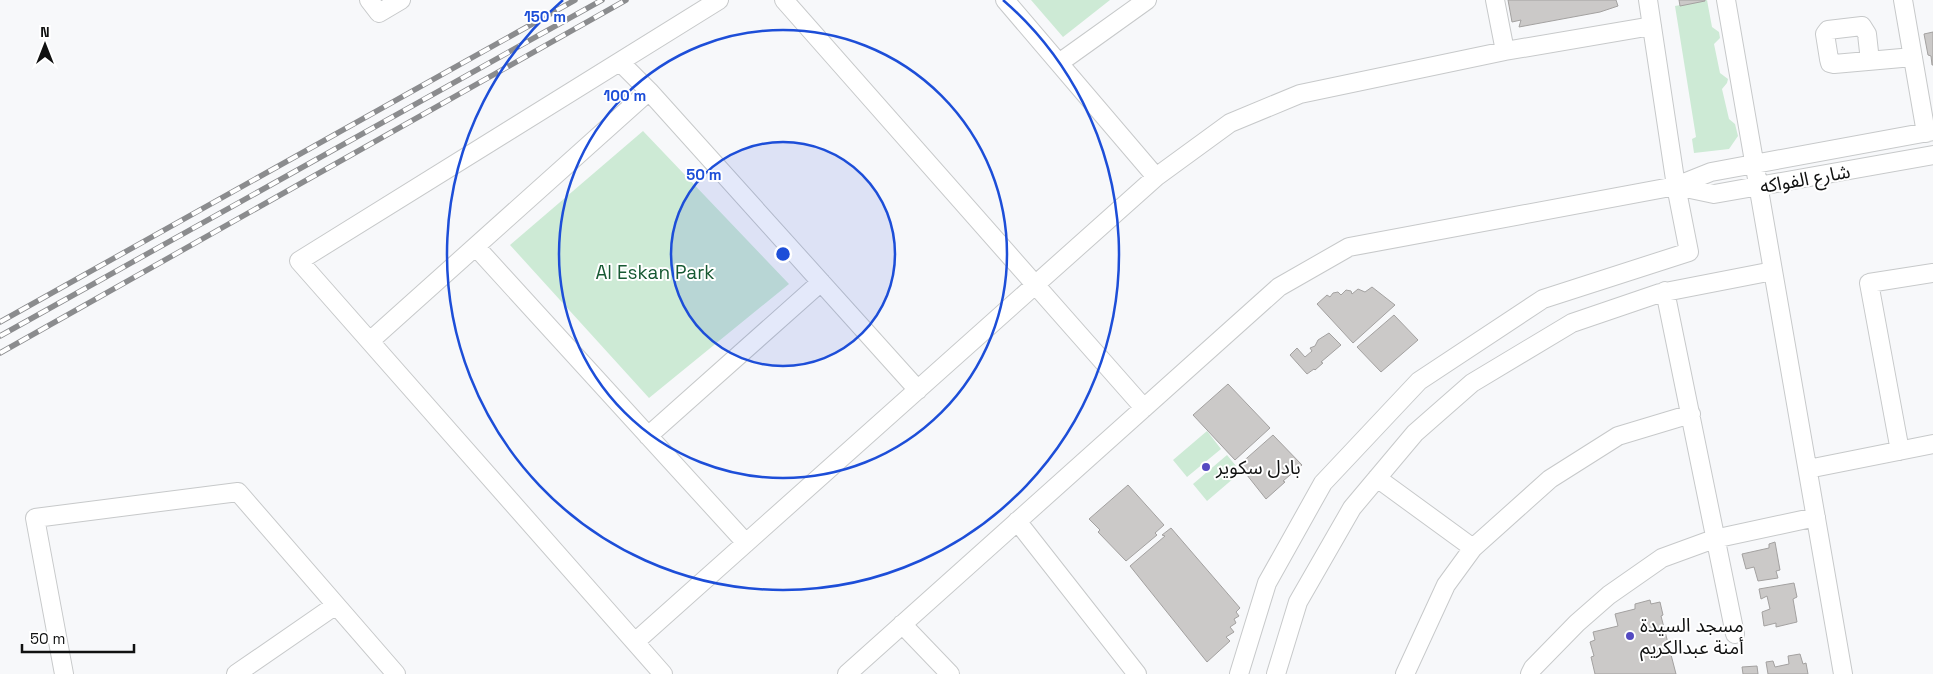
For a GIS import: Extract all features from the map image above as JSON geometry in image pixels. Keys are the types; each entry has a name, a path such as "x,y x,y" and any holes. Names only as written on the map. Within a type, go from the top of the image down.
{"street":[{"path":"369,0 379,13 401,0"},
{"path":"663,674 299,261 720,0"},
{"path":"784,0 1144,408"},
{"path":"1005,0 1156,177"},
{"path":"1059,63 1147,0"},
{"path":"1495,0 1505,51"},
{"path":"1239,674 1267,583 1323,483 1419,381 1543,299 1689,252 1676,186 1648,0"},
{"path":"1726,0 1843,674"},
{"path":"847,674 1279,287 1349,247 1676,186 1711,172 1929,132 1926,88 1913,57 1903,0"},
{"path":"635,642 1156,177 1230,123 1300,94 1505,51 1652,26"},
{"path":"1870,61 1913,57"},
{"path":"620,62 649,91 918,390"},
{"path":"370,341 649,91"},
{"name":"شارع الفواكه","path":"1676,186 1714,194 1759,188 1933,155"},
{"path":"476,247 746,543"},
{"path":"1276,674 1298,602 1352,508 1415,433 1472,383 1572,323 1665,291 1774,271"},
{"path":"1900,451 1869,283 1933,272"},
{"path":"648,436 821,282"},
{"path":"1665,291 1691,414 1714,539 1735,634"},
{"path":"1405,674 1446,585 1473,548 1550,479 1618,436 1691,414"},
{"path":"1808,469 1933,444"},
{"path":"1377,478 1473,548"},
{"path":"64,674 35,518 238,492 396,674"},
{"path":"1530,674 1533,668 1576,623 1608,595 1662,558 1714,539 1816,517"},
{"path":"1018,521 1137,674"},
{"path":"236,674 336,605"},
{"path":"902,624 950,674"}],"green space":[{"path":"1031,0 1110,0 1063,37"},
{"path":"1707,0 1712,27 1719,32 1720,38 1714,44 1720,73 1728,79 1722,89 1729,119 1735,124 1738,136 1729,149 1694,153 1692,139 1696,137 1675,6"},
{"name":"Al Eskan Park","path":"643,131 789,284 649,398 510,245"},
{"path":"1207,431 1221,449 1187,477 1173,460"},
{"path":"1227,455 1241,472 1207,501 1193,484"}],"building":[{"path":"1508,0 1616,0 1618,6 1600,12 1519,27 1521,20 1512,22"},
{"path":"1679,0 1705,0 1705,1 1680,6"},
{"path":"1933,32 1933,65 1932,65 1924,34"},
{"path":"1372,287 1395,305 1353,343 1317,304 1327,295 1330,297 1333,293 1338,292 1341,295 1346,290 1351,291 1352,294 1358,289 1365,292"},
{"path":"1394,315 1418,340 1381,372 1357,347"},
{"path":"1329,333 1341,345 1321,362 1323,363 1315,370 1307,374 1290,355 1297,348 1305,357 1312,351 1310,348 1315,346 1318,340"},
{"path":"1228,384 1270,428 1235,460 1193,415"},
{"path":"1273,435 1302,465 1266,499 1239,465"},
{"path":"1128,485 1164,525 1155,533 1157,535 1126,561 1098,532 1100,530 1089,519"},
{"path":"1171,528 1240,608 1236,612 1239,616 1234,619 1236,623 1230,627 1234,632 1226,637 1230,641 1207,662 1130,566 1165,536 1162,535"},
{"path":"1775,542 1780,570 1776,571 1778,578 1758,581 1754,567 1746,569 1742,554 1769,548 1769,544"},
{"path":"1794,583 1797,597 1793,599 1797,622 1776,627 1776,623 1764,626 1762,612 1770,609 1767,596 1761,599 1759,589"},
{"name":"مسجد السيدة أمنة عبدالكريم","path":"1650,600 1651,604 1660,602 1663,615 1661,616 1676,674 1595,674 1591,657 1594,656 1590,642 1595,640 1593,632 1618,626 1615,614 1635,609 1635,604"},
{"path":"1800,654 1803,664 1806,663 1808,674 1768,674 1766,662 1773,661 1775,667 1789,664 1788,656"},
{"path":"1757,666 1758,674 1743,674 1742,667"}],"railway":[{"path":"0,322 575,0"},
{"path":"0,336 602,0"},
{"path":"0,353 626,0"}],"place":[{"name":"بادل سكوير","path":"1206,467"},
{"name":"مسجد السيدة أمنة عبدالكريم","path":"1630,636"}]}
